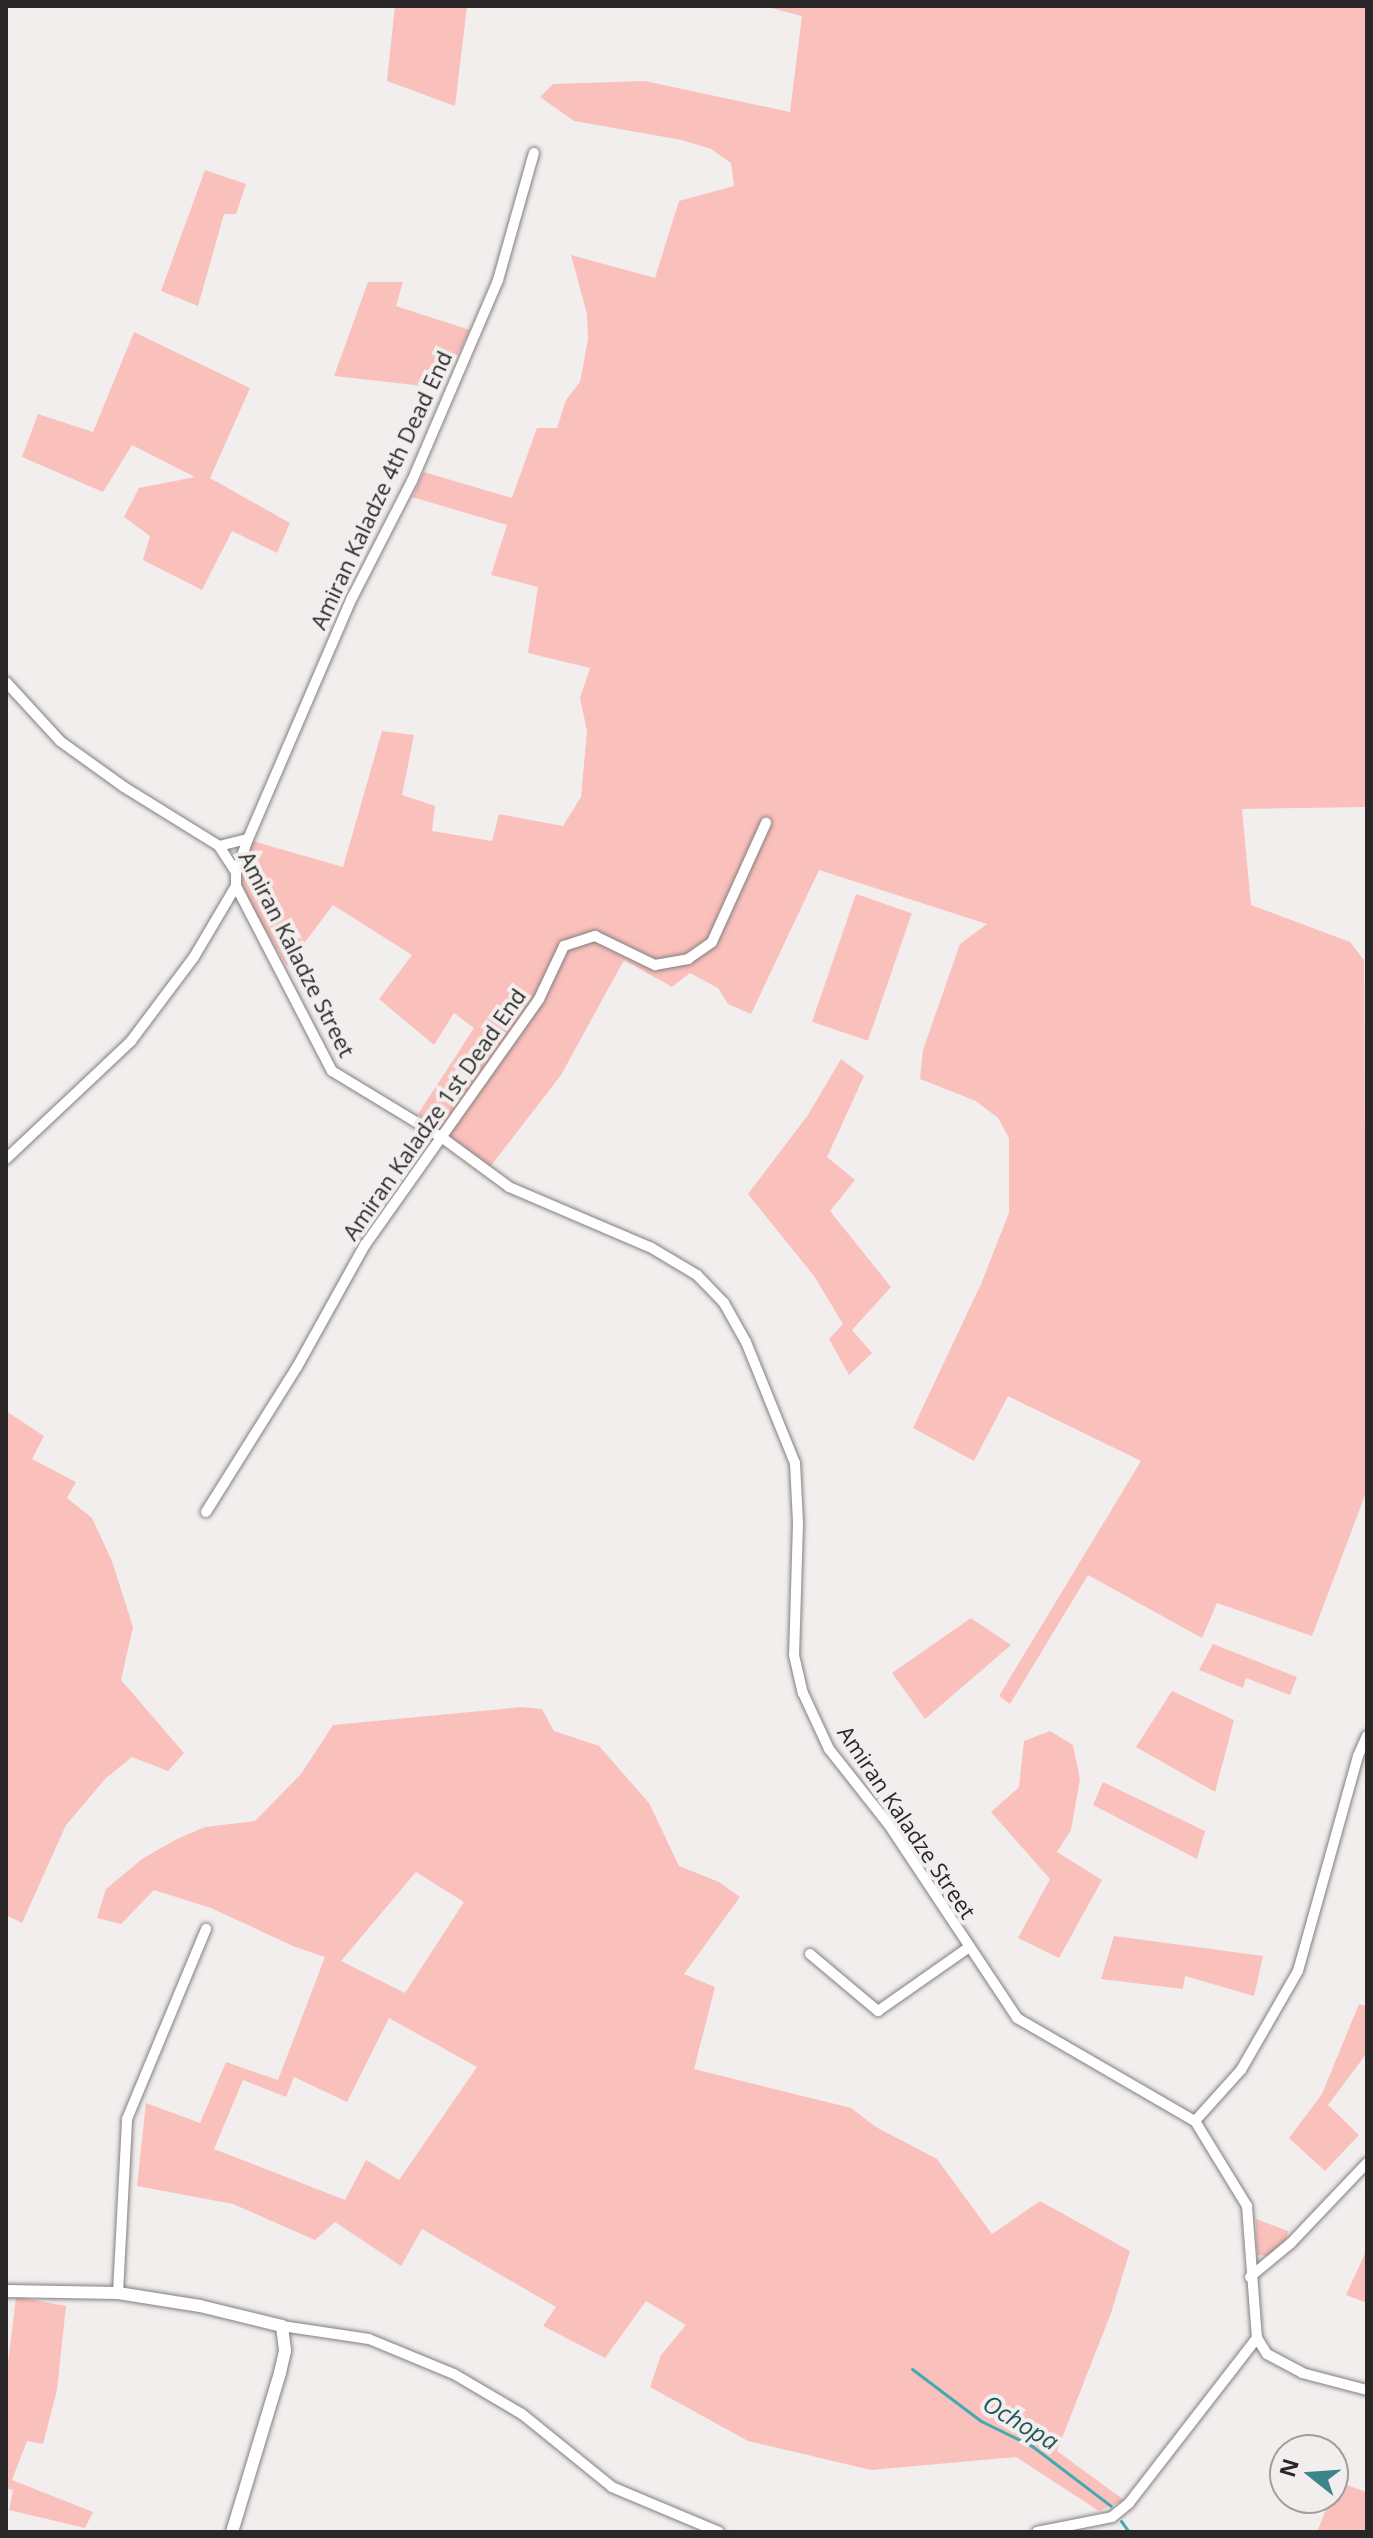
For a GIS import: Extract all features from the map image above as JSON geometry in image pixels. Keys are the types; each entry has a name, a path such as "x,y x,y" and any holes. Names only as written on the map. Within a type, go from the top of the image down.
{"street":[{"name":"Amiran Kaladze 4th Dead End","path":"236,872 352,598 412,481 492,295 534,153"},
{"name":"Amiran Kaladze Street","path":"6,682 60,741 124,787 219,846 236,872 236,886 332,1071 444,1139 509,1187 650,1247 697,1275 724,1303 746,1342 795,1463 798,1523 794,1655 803,1693 829,1749 889,1825 1017,2018 1195,2121 1247,2206 1257,2338"},
{"name":"Amiran Kaladze 1st Dead End","path":"206,1512 297,1367 365,1245 444,1139 539,999 564,946 595,936 655,965 688,959 712,942 766,823"},
{"path":"219,846 248,839"},
{"path":"6,1159 131,1041 194,957 236,886"},
{"path":"1195,2121 1241,2070 1298,1971 1358,1756 1367,1736"},
{"path":"118,2293 127,2119 206,1929"},
{"path":"810,1954 878,2011 968,1948"},
{"path":"1250,2277 1291,2243 1367,2163"},
{"path":"6,2291 118,2293 200,2306 282,2326 369,2339 454,2374 522,2414 612,2487 719,2532"},
{"path":"232,2532 280,2373 285,2351 282,2326"},
{"path":"1037,2532 1112,2517 1129,2503 1257,2338 1267,2354 1302,2373 1367,2390"}],"shaded area":[{"path":"395,6 467,6 455,106 387,81"},
{"path":"763,6 1367,6 1367,807 1242,809 1251,905 1350,942 1364,960 1367,1490 1312,1636 1217,1603 1202,1638 1088,1575 1010,1704 999,1696 1141,1461 1008,1396 974,1461 913,1428 981,1284 1009,1213 1009,1138 998,1118 976,1101 920,1079 923,1050 960,944 987,924 819,870 751,1014 728,1004 718,988 690,973 672,987 624,960 561,1075 490,1167 418,1114 474,1028 454,1013 434,1045 379,999 412,955 333,905 287,966 250,905 240,878 252,841 343,867 382,731 414,735 402,795 435,806 432,831 492,841 499,814 563,826 581,797 587,731 580,698 590,668 528,653 538,587 491,575 507,525 412,497 424,472 512,498 537,428 557,428 566,400 580,382 588,339 587,314 571,255 655,278 679,201 734,186 731,163 711,149 682,140 574,121 540,97 553,84 645,81 790,112 802,16"},
{"path":"205,170 246,184 236,214 224,214 198,306 161,291"},
{"path":"368,282 403,282 396,306 470,330 441,388 334,376"},
{"path":"134,332 250,388 210,478 290,523 277,553 232,531 202,590 143,560 150,536 124,517 139,488 195,477 132,445 103,492 22,457 38,414 93,432"},
{"path":"856,894 912,913 868,1041 812,1022"},
{"path":"841,1059 864,1076 827,1157 855,1180 830,1211 891,1287 852,1330 872,1353 849,1375 829,1339 843,1324 814,1276 748,1194 808,1115"},
{"path":"6,1411 44,1436 32,1459 76,1482 67,1498 92,1518 112,1561 133,1627 121,1680 184,1753 168,1771 132,1757 106,1778 66,1825 22,1923 6,1915"},
{"path":"971,1618 1011,1645 925,1719 892,1673"},
{"path":"1213,1644 1297,1677 1290,1695 1246,1678 1243,1688 1199,1670"},
{"path":"1172,1691 1234,1720 1215,1792 1136,1747"},
{"path":"522,1707 542,1709 554,1731 599,1746 649,1803 679,1866 719,1882 740,1897 684,1974 715,1987 694,2069 851,2108 876,2127 937,2159 992,2234 1040,2201 1130,2251 1111,2313 1057,2451 1124,2500 1099,2511 1016,2457 871,2470 748,2441 650,2387 661,2355 686,2325 646,2301 605,2358 543,2326 556,2307 422,2229 401,2266 335,2222 315,2240 233,2204 137,2186 146,2103 200,2123 226,2062 278,2080 325,1957 293,1946 211,1908 154,1890 121,1924 97,1918 106,1889 142,1859 177,1839 205,1827 255,1821 301,1774 333,1725","holes":["416,1872 464,1902 405,1993 341,1961","389,2018 477,2067 399,2180 366,2160 345,2200 214,2149 243,2080 286,2097 294,2077 347,2102"]},
{"path":"1050,1731 1073,1745 1080,1779 1071,1830 1057,1852 1102,1880 1059,1958 1018,1938 1050,1879 991,1812 1019,1787 1024,1741"},
{"path":"1103,1782 1205,1831 1197,1859 1093,1805"},
{"path":"1114,1936 1263,1956 1254,1996 1185,1976 1183,1989 1101,1979"},
{"path":"1359,2004 1367,2006 1367,2053 1328,2105 1359,2135 1325,2171 1289,2138 1322,2094"},
{"path":"1256,2219 1288,2231 1286,2242 1269,2256 1257,2255"},
{"path":"1367,2249 1367,2303 1346,2295"},
{"path":"16,2297 66,2306 57,2390 43,2444 27,2441 12,2480 93,2512 85,2528 9,2510 13,2490 6,2488 6,2380"},
{"path":"1349,2486 1367,2492 1367,2532 1317,2532 1324,2514 1349,2514"}],"waterway":[{"name":"Ochopa","path":"912,2369 981,2421 1032,2446 1111,2506"},
{"name":"Ochopa","path":"1121,2521 1129,2532"}]}
